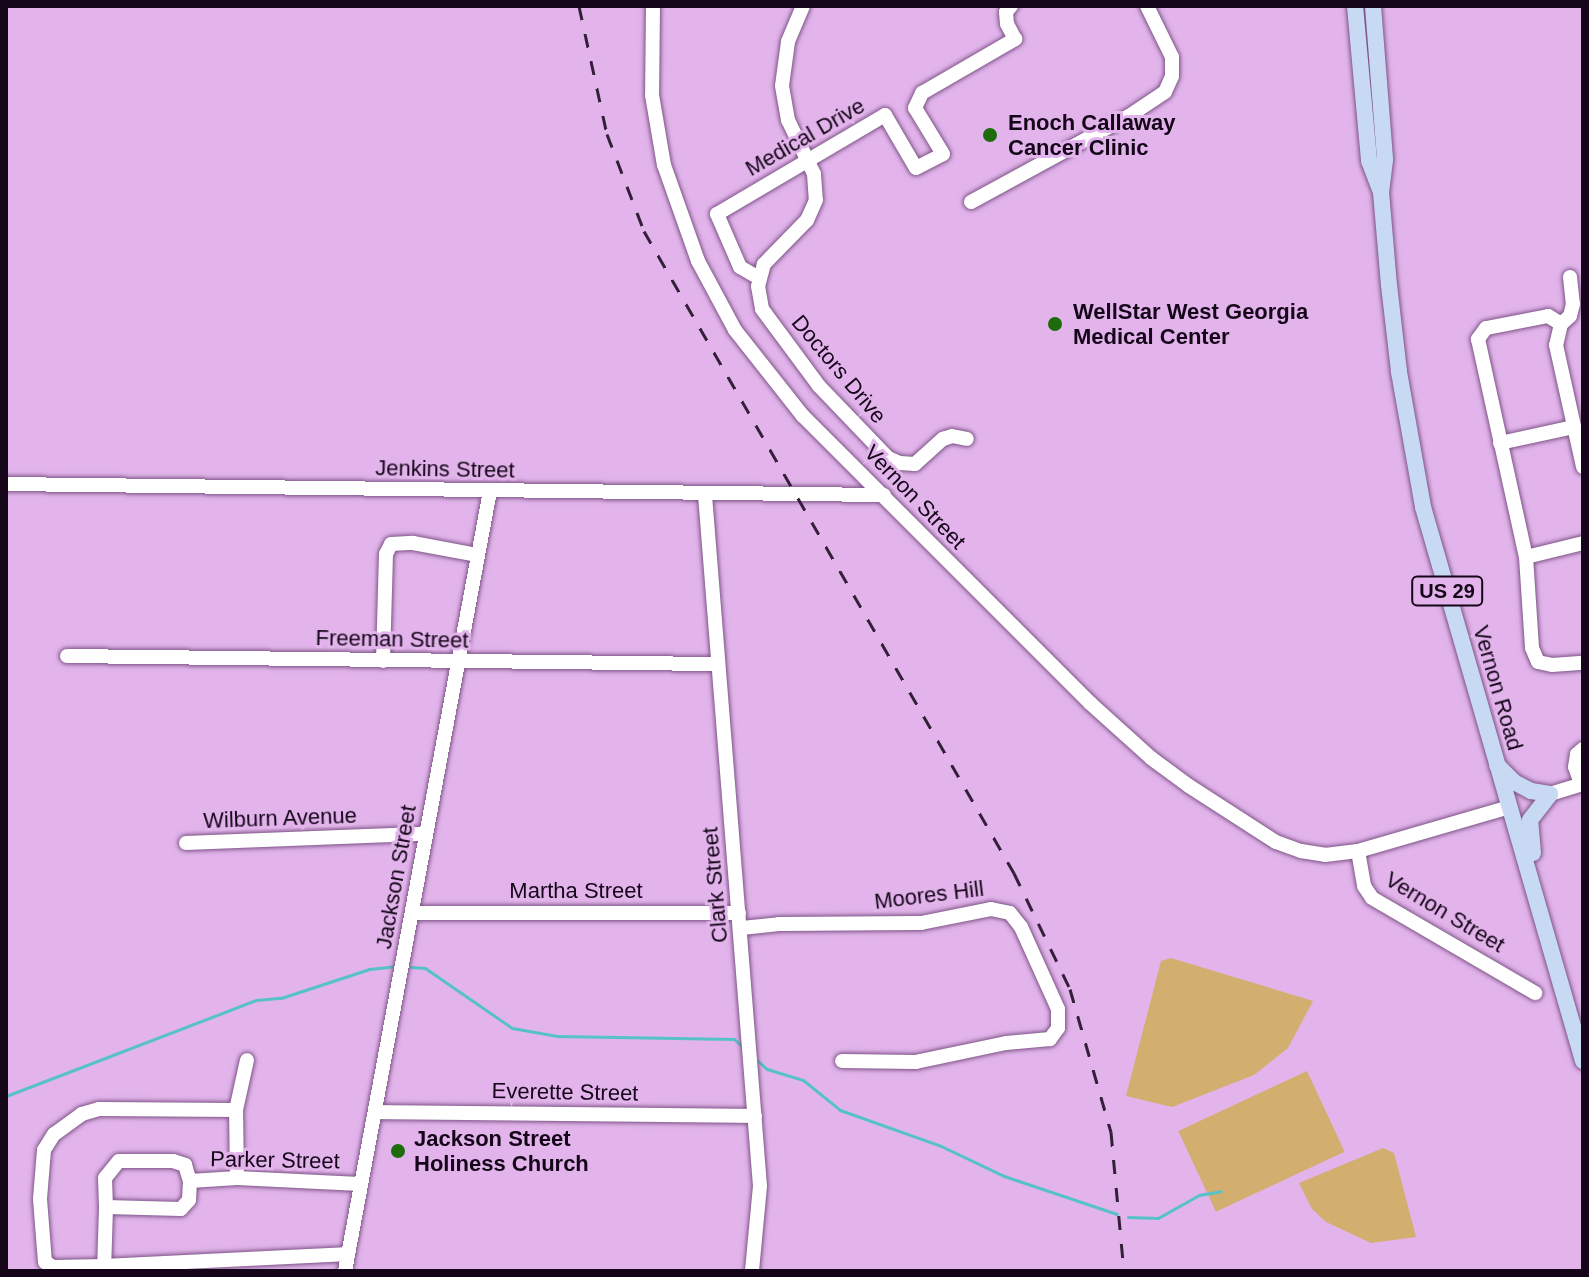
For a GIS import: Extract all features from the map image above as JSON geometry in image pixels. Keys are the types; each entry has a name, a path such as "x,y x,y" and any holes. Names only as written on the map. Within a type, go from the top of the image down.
{"main road":[{"name":"Vernon Road","path":"1355,6 1369,161 1381,192"},
{"name":"Vernon Road","path":"1373,6 1385,160 1381,192 1395,343 1423,507 1583,1061"},
{"path":"1497,765 1522,786 1550,794 1530,820 1538,903"}],"street":[{"name":"Vernon Street","path":"653,6 650,61 654,118 667,176 698,261 735,330 766,374 803,416 953,568 1151,758 1276,842 1314,854 1358,851 1509,807"},
{"path":"759,278 772,251 799,229 812,211 816,189 808,159 788,120 782,86 788,42 803,6"},
{"name":"Medical Drive","path":"759,278 740,267 717,214 885,115 916,168 943,154 915,108 922,93 1015,39 1007,24 1006,12 1011,6"},
{"path":"971,202 1129,116 1165,92 1172,76 1172,57 1147,6"},
{"path":"1570,277 1573,304 1570,316 1561,324 1556,345 1583,467"},
{"name":"Doctors Drive","path":"759,278 762,309 786,345 819,386 888,458 915,464 943,439 952,436 967,439"},
{"path":"1561,324 1548,316 1486,328 1478,339 1526,557 1532,648 1538,662 1552,665 1583,663"},
{"path":"1500,443 1574,427"},
{"name":"Jenkins Street","path":"6,484 884,495"},
{"name":"Jackson Street","path":"345,1271 490,491"},
{"name":"Clark Street","path":"705,495 760,1186 752,1271"},
{"path":"383,661 386,554 391,544 413,543 478,555"},
{"path":"1526,557 1583,543"},
{"name":"Freeman Street","path":"67,656 717,664"},
{"path":"1550,794 1582,784 1575,767 1577,754 1583,749"},
{"name":"Wilburn Avenue","path":"186,843 424,834"},
{"name":"Vernon Street","path":"1358,851 1364,886 1372,898 1535,993"},
{"name":"Moores Hill","path":"740,921 779,924 921,923 991,909 1010,913 1021,927 1058,1009 1058,1028 1050,1039 1006,1043 916,1062 842,1061"},
{"name":"Martha Street","path":"413,913 740,921"},
{"path":"237,1178 236,1110 247,1060"},
{"path":"236,1110 99,1109 82,1114 54,1134 44,1150 40,1199 45,1262 53,1267 104,1269 348,1254"},
{"name":"Everette Street","path":"375,1112 755,1116"},
{"name":"Parker Street","path":"119,1161 173,1161 185,1165 190,1181 189,1200 181,1209 106,1207 105,1178 119,1161"},
{"name":"Parker Street","path":"190,1181 237,1178 360,1184"},
{"path":"104,1269 106,1207"}],"shaded area":[{"path":"1171,958 1313,1001 1288,1048 1254,1075 1172,1107 1126,1096 1161,961"},
{"path":"1307,1071 1345,1152 1216,1212 1178,1131"},
{"path":"1383,1148 1394,1153 1416,1237 1371,1243 1326,1222 1312,1209 1299,1183"}],"waterway":[{"path":"6,1096 256,1000 281,998 369,969 398,966"},
{"path":"411,967 425,968 512,1028 557,1036 734,1039 743,1047"},
{"path":"758,1061 767,1069 803,1080 840,1110 941,1146 1004,1176 1117,1214"},
{"path":"1128,1217 1158,1218 1199,1195 1221,1191"}],"railway":[{"path":"579,6 607,134 644,231 1014,873 1070,989 1111,1132 1124,1271"}],"place":[{"name":"Enoch Callaway Cancer Clinic","path":"990,135"},
{"name":"WellStar West Georgia Medical Center","path":"1055,324"},
{"name":"Jackson Street Holiness Church","path":"398,1151"}]}
